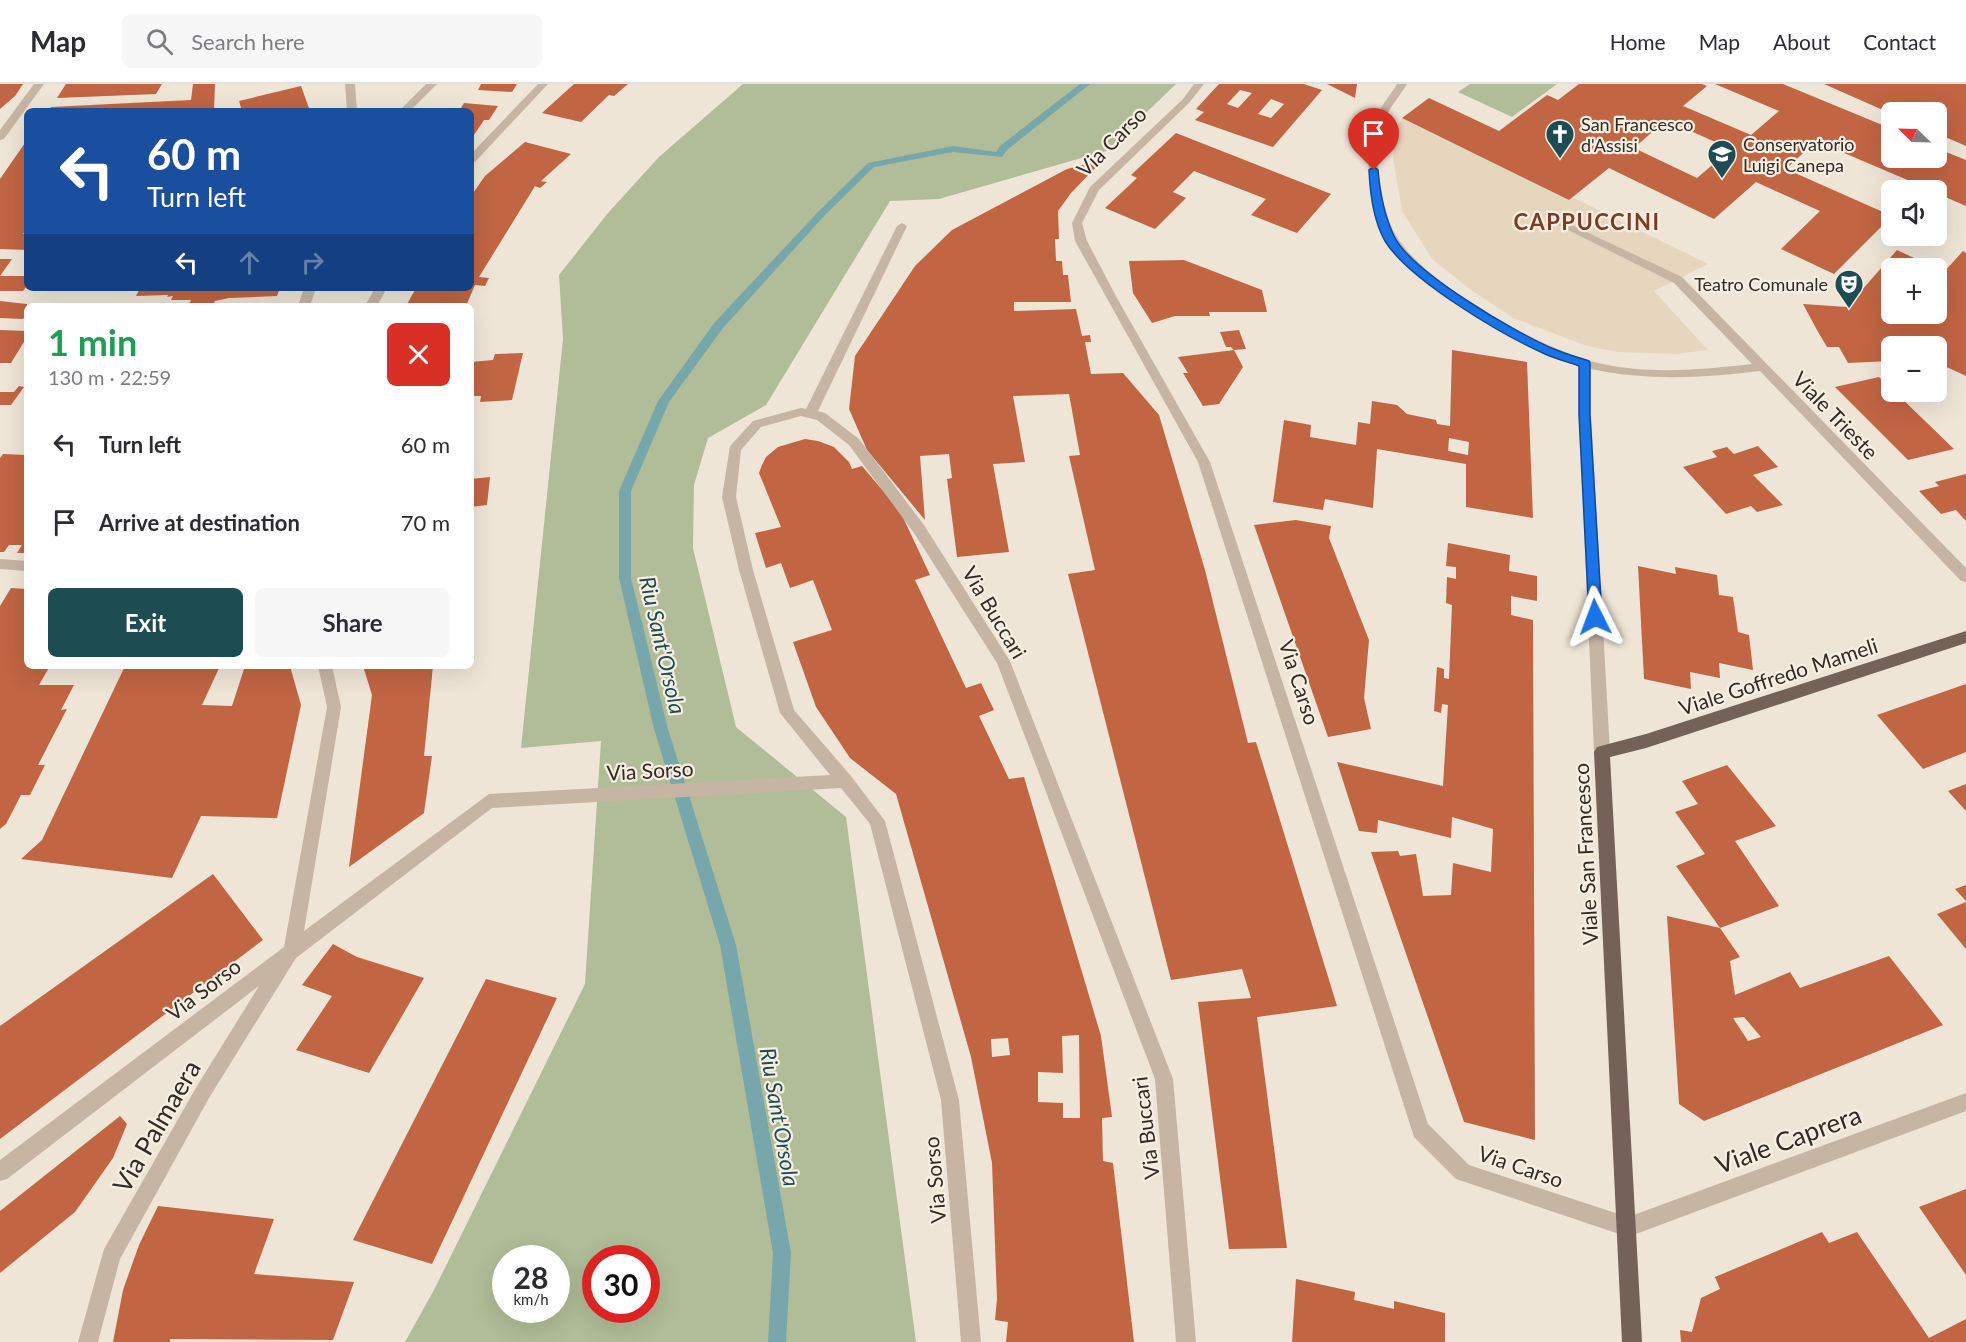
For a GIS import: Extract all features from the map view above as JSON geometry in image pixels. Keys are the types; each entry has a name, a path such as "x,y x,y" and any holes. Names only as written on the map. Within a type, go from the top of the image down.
{"main road":[{"name":"Viale Goffredo Mameli","path":"1602,752 1646,741 1966,637"},
{"name":"Viale San Francesco","path":"1602,752 1628,1227 1632,1342"}],"street":[{"path":"0,137 39,84"},
{"path":"350,84 352,108"},
{"path":"407,108 432,84"},
{"path":"474,157 543,84"},
{"name":"Via Carso","path":"1199,84 1186,101 1094,189 1077,223 1081,241 1204,462 1420,1130 1463,1172 1628,1227"},
{"path":"1402,84 1375,128 1375,197 1390,239 1417,270 1449,294 1549,351 1585,363 1632,372 1686,375 1762,367"},
{"name":"Viale Trieste","path":"1559,223 1678,280 1966,577"},
{"path":"845,782 788,713 746,570 729,497 735,449 757,424 801,412 810,414 902,226"},
{"name":"Viale San Francesco","path":"1585,363 1585,415 1602,752"},
{"name":"Via Buccari","path":"810,414 821,416 854,442 920,529 1003,661 1164,1079 1186,1342"},
{"path":"0,564 24,566"},
{"path":"294,947 334,707 326,669"},
{"name":"Via Sorso","path":"0,1172 489,801 845,782 877,821 950,1100 971,1342"},
{"name":"Via Palmaera","path":"88,1342 111,1256 203,1092 294,947"},
{"name":"Viale Caprera","path":"1628,1227 1966,1102"}],"green space":[{"path":"743,84 1176,84 1106,151 939,199 890,201 766,405 708,438 694,485 693,548 736,727 846,817 916,1342 405,1342 435,1288 585,984 601,741 521,748 563,339 559,275 608,213 659,157"},
{"path":"1470,84 1557,84 1512,117 1458,92"}],"shaded area":[{"path":"1402,118 1569,200 1572,197 1708,264 1654,291 1708,350 1676,354 1617,352 1587,346 1513,318 1467,287 1432,259 1402,211 1393,158 1394,134"}],"building":[{"path":"0,84 23,84 15,96 0,109"},
{"path":"66,84 162,84 156,94 57,98"},
{"path":"193,84 215,84 214,108 50,108 51,107 191,100"},
{"path":"481,84 517,84 512,92 478,90"},
{"path":"574,84 628,84 614,96 609,95 581,122 542,113"},
{"path":"1219,84 1304,84 1322,90 1273,147 1195,120 1204,112 1196,109","holes":["1240,90 1252,93 1238,108 1227,104","1271,99 1284,104 1271,118 1258,114"]},
{"path":"1327,84 1357,84 1355,98"},
{"path":"1579,84 1702,84 1707,86 1683,106 1751,135 1779,111 1715,84 1783,84 1881,124 1881,168 1947,168 1947,152 1966,160 1966,206 1947,198 1947,180 1908,180 1816,141 1786,169 1881,211 1881,227 1834,274 1781,249 1820,211 1756,182 1714,219 1609,168 1569,200 1402,118 1429,98 1499,131 1547,95 1558,100","holes":["1666,120 1731,149 1697,178 1634,148"]},
{"path":"1824,84 1966,84 1966,146 1947,138 1947,102 1881,102 1881,109"},
{"path":"301,86 309,108 241,108 239,101"},
{"path":"464,103 498,106 489,120 484,120 474,135 474,108 461,108"},
{"path":"1176,133 1331,194 1297,233 1251,215 1266,199 1194,171 1173,192 1186,198 1155,229 1105,208 1137,178 1131,175"},
{"path":"525,142 571,154 541,181 547,182 540,188 535,186 479,277 489,278 485,286 475,285 474,287 474,192 485,176"},
{"path":"24,144 24,250 0,249 0,179"},
{"path":"1103,160 1071,193 1058,211 1059,239 1055,239 1056,261 1062,261 1063,275 1068,275 1071,302 1014,302 1014,311 1076,309 1082,336 1090,335 1091,342 1085,342 1091,374 1123,373 1159,415 1205,570 1248,743 1256,742 1337,1006 1257,1017 1287,1248 1229,1249 1198,1002 1251,998 1242,969 1171,980 1068,574 1095,570 1069,456 1080,455 1069,394 1013,396 1025,462 993,464 1009,552 957,557 947,479 952,478 949,454 920,456 925,520 867,450 849,409 855,356 915,266 952,230 1067,169"},
{"name":"Teatro Comunale","path":"1897,250 1914,258 1890,258"},
{"name":"Teatro Comunale","path":"1963,251 1966,253 1966,376 1947,367 1947,336 1881,336 1881,362 1848,363 1839,347 1827,347 1803,304 1847,307 1881,268 1881,324 1947,324 1947,269"},
{"path":"0,259 12,259 0,276"},
{"path":"1184,260 1262,290 1267,312 1209,312 1210,316 1175,316 1152,323 1133,293 1129,261"},
{"path":"0,276 24,276 23,291 0,291"},
{"path":"138,291 279,291 277,296 229,298 214,303 171,300 173,296 167,297 168,295 136,296"},
{"path":"414,291 472,291 467,303 408,303"},
{"path":"0,301 24,304 23,319 0,318"},
{"path":"0,330 24,331 24,342 11,363 0,363"},
{"path":"1239,330 1246,349 1234,350 1226,347 1220,332"},
{"path":"1234,350 1243,367 1219,404 1203,406 1183,373 1188,373 1178,357"},
{"path":"1452,350 1527,362 1533,518 1466,507 1466,464 1377,449 1373,508 1325,499 1323,510 1273,502 1284,420 1311,425 1310,437 1356,445 1358,422 1370,424 1372,401 1397,405 1407,414 1436,420 1437,424 1450,426","holes":["1449,438 1469,442 1468,455 1448,451"]},
{"path":"523,353 512,400 480,402 481,396 474,396 474,362 493,360 495,354"},
{"path":"1879,377 1881,379 1881,402 1905,402 1954,449 1908,460 1835,387"},
{"path":"19,386 24,387 11,405 0,405 0,392 14,392"},
{"path":"805,439 834,447 849,462 852,469 862,466 900,511 930,575 915,580 966,688 981,683 994,710 979,716 1009,779 1024,777 1101,1036 1112,1117 1102,1118 1103,1161 1113,1163 1134,1342 1006,1342 1008,1322 995,1320 997,1299 992,1163 971,1057 896,794 850,758 816,707 793,642 832,630 813,580 790,588 781,563 766,568 755,533 781,527 759,473 766,457 778,447","holes":["1079,1035 1080,1118 1063,1118 1063,1103 1038,1102 1038,1072 1063,1073 1062,1036","1008,1038 1010,1055 992,1057 991,1039"]},
{"path":"1758,446 1778,467 1753,475 1783,505 1757,512 1751,506 1726,514 1683,467 1717,457 1712,451 1727,447 1734,454"},
{"path":"3,454 24,455 24,553 17,553 22,545 9,545 4,552 0,552 0,458"},
{"path":"1966,474 1966,521 1956,510 1941,514 1919,491 1939,486 1935,482"},
{"path":"490,477 487,505 474,507 474,479"},
{"path":"1296,520 1331,526 1329,538 1369,640 1364,698 1371,729 1328,737 1254,525"},
{"path":"1448,543 1510,555 1509,571 1537,576 1537,601 1511,596 1511,615 1533,620 1535,1140 1464,1122 1371,852 1398,851 1400,856 1416,854 1423,896 1451,895 1453,863 1491,872 1493,829 1452,817 1451,838 1378,820 1377,833 1359,831 1337,762 1443,786 1448,705 1442,704 1441,713 1434,711 1437,667 1444,669 1444,678 1449,679 1452,605 1446,603 1447,577 1456,579 1456,567 1446,566"},
{"path":"1638,566 1676,574 1675,567 1717,575 1719,595 1733,597 1738,632 1749,635 1753,670 1719,663 1720,678 1690,672 1691,689 1644,679"},
{"path":"11,588 24,589 24,669 48,669 39,685 74,685 61,710 67,709 38,765 45,765 30,795 21,795 6,824 0,829 0,606"},
{"path":"124,669 219,669 202,705 232,706 244,669 291,669 301,705 277,818 201,816 172,878 21,859 42,840"},
{"path":"364,669 433,669 424,756 432,756 424,813 349,867 372,695"},
{"path":"1966,684 1966,752 1923,769 1877,715"},
{"path":"1727,765 1776,826 1735,841 1779,906 1720,928 1676,866 1705,854 1675,812 1698,804 1682,781"},
{"path":"1966,784 1966,811 1948,791"},
{"path":"213,874 263,940 0,1139 0,1026"},
{"path":"1966,885 1966,901 1955,889"},
{"path":"1966,902 1966,949 1937,914"},
{"path":"1667,916 1720,928 1740,957 1730,961 1735,995 1790,972 1800,988 1889,956 1943,1025 1704,1121 1679,1104","holes":["1744,1017 1761,1037 1748,1041 1733,1018"]},
{"path":"333,944 357,957 424,978 369,1073 296,1050 332,996 302,985"},
{"path":"486,979 557,998 432,1264 353,1240"},
{"path":"120,1116 127,1124 113,1158 75,1212 0,1273 0,1211"},
{"path":"1966,1189 1966,1275 1919,1207"},
{"path":"158,1206 274,1219 254,1274 354,1282 333,1340 170,1339 170,1342 113,1342 123,1290 139,1245"},
{"path":"1822,1232 1829,1243 1857,1232 1929,1338 1966,1319 1966,1342 1681,1342 1680,1330 1692,1332 1701,1298 1720,1289 1715,1277"},
{"path":"1296,1279 1355,1292 1354,1300 1394,1309 1394,1301 1445,1313 1445,1342 1292,1342"}],"waterway":[{"name":"Riu Sant'Orsola","path":"777,1342 782,1253 728,945 661,729 625,578 625,491 664,401 719,325 821,214 871,165 953,149 999,155 1003,148 1086,84"}],"place":[{"name":"San Francesco d'Assisi","path":"1560,160"},
{"name":"Conservatorio Luigi Canepa","path":"1722,180"},
{"name":"Teatro Comunale","path":"1849,310"}],"district":[{"name":"CAPPUCCINI","path":"1587,221"}],"route":[{"path":"1374,170 1375,197 1390,239 1417,270 1449,294 1510,330 1549,351 1585,363 1585,415 1595,617"}]}
